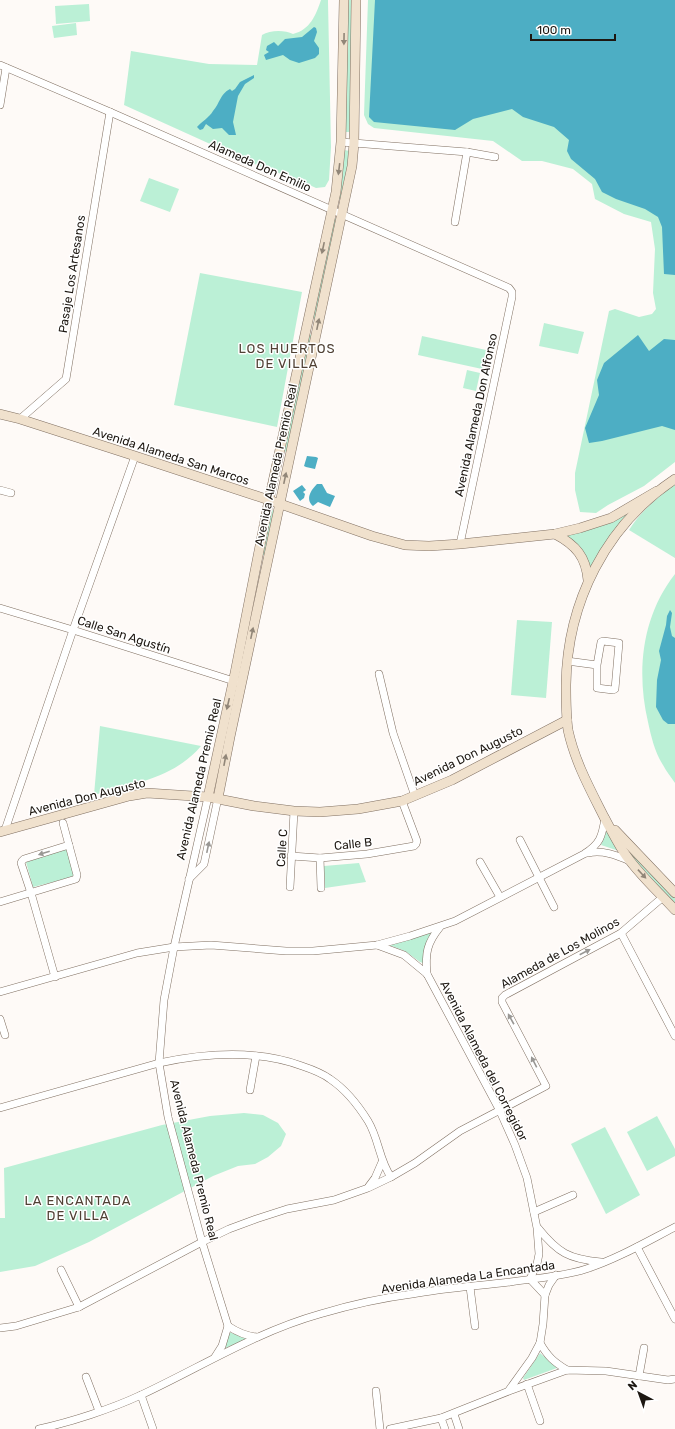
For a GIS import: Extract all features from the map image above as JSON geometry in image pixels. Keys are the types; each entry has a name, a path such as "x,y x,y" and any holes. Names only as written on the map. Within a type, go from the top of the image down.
{"street":[{"name":"Avenida Alameda Premio Real","path":"256,592 257,562 269,500 332,210 340,166 344,0"},
{"name":"Avenida Alameda Premio Real","path":"228,1326 202,1242 168,1117 159,1063 164,1000 174,947 208,797 227,729 256,592 266,564 280,504 352,166 354,143 356,0"},
{"path":"0,105 3,67"},
{"name":"Alameda Don Emilio","path":"3,67 110,112 507,286 510,290"},
{"name":"Pasaje Los Artesanos","path":"20,419 66,379 110,112"},
{"path":"341,142 466,152 495,157"},
{"path":"455,222 466,152"},
{"name":"Avenida Alameda Don Alfonso","path":"460,544 512,297 510,290"},
{"name":"Avenida Alameda San Marcos","path":"0,414 135,456 389,541 405,545 429,546 460,544 555,534 611,518 657,491"},
{"path":"2,831 135,456"},
{"path":"675,479 657,491 624,525 608,546 595,567 577,610 569,641 566,700 567,720 574,753 582,775 612,834 630,862 675,910"},
{"path":"0,490 11,493"},
{"path":"555,534 572,544 578,551 586,566 588,582"},
{"path":"257,562 266,564"},
{"name":"Calle San Agustín","path":"0,608 238,682"},
{"path":"601,642 619,642 616,689 597,688 597,664 601,642"},
{"path":"567,661 597,664"},
{"path":"379,674 393,733 415,796"},
{"name":"Avenida Don Augusto","path":"2,831 130,796 147,793 218,798 254,806 294,811 320,812 358,809 402,801 452,780 567,720"},
{"name":"Avenida Alameda Premio Real","path":"189,879 204,864 218,798 227,729"},
{"name":"Calle B","path":"291,856 320,858 367,854 414,846 417,841 402,801"},
{"name":"Calle C","path":"290,887 294,811"},
{"path":"0,992 137,953 174,947 211,945 286,952 313,951 377,945 440,927 539,878 592,849 599,841 604,829 605,818"},
{"path":"605,818 623,840 675,893"},
{"path":"0,902 76,879 77,875 63,823"},
{"path":"520,840 554,907"},
{"path":"55,977 21,863 22,860 69,845"},
{"path":"584,854 594,852 607,853 618,855 630,862"},
{"path":"320,858 321,888"},
{"path":"480,862 500,898"},
{"name":"Alameda de Los Molinos","path":"499,1109 543,1087 522,1038 502,1002 502,998 621,933 662,897"},
{"name":"Avenida Alameda del Corregidor","path":"427,974 426,960 428,947 432,936 440,927"},
{"path":"621,933 675,1036"},
{"name":"Avenida Alameda del Corregidor","path":"377,945 404,955 427,974 499,1109 528,1178 538,1228 539,1254 537,1264 530,1279"},
{"path":"0,1019 5,1036"},
{"path":"0,1108 159,1063 199,1056 256,1056 289,1061 309,1068 329,1078 348,1095 368,1120 372,1128 382,1162 391,1177"},
{"path":"250,1090 256,1056"},
{"path":"0,1328 16,1326 79,1307 229,1229 256,1219 287,1210 334,1200 368,1188 414,1164 460,1131 499,1109"},
{"path":"368,1188 375,1178 382,1162"},
{"path":"534,1212 573,1194"},
{"name":"Avenida Alameda La Encantada","path":"39,1429 51,1428 140,1395 215,1357 289,1324 352,1306 412,1294 556,1276 586,1269 637,1247 675,1227"},
{"name":"Avenida Alameda del Corregidor","path":"538,1228 555,1247 565,1254 584,1260 604,1262"},
{"path":"637,1247 675,1319"},
{"path":"61,1270 79,1307"},
{"path":"509,1391 532,1358 540,1343 545,1295 549,1285 556,1276"},
{"path":"530,1279 545,1295"},
{"path":"470,1287 475,1326"},
{"path":"215,1357 224,1341 228,1326 246,1336 257,1337"},
{"path":"540,1343 546,1355 567,1370"},
{"path":"639,1376 644,1348"},
{"path":"390,1429 454,1414 526,1384 567,1370 606,1371 675,1379"},
{"path":"86,1376 99,1411"},
{"path":"526,1384 540,1420"},
{"path":"376,1391 380,1429"},
{"path":"140,1395 153,1429"},
{"path":"454,1414 459,1429"},
{"path":"441,1418 445,1429"}],"green space":[{"path":"321,0 328,0 331,147 329,180 325,187 316,188 259,166 124,105 131,51 209,64 257,65 262,35 269,32 278,31 293,34 299,32 312,21"},
{"path":"348,0 352,0 351,132 345,132"},
{"path":"368,0 675,0 675,462 644,486 596,513 580,512 575,490 575,473 609,311 615,309 639,317 652,314 656,309 653,293 655,249 651,222 624,214 595,199 592,184 573,169 542,161 522,161 493,141 374,128 368,124 364,115"},
{"path":"89,4 90,21 56,24 55,6"},
{"path":"76,23 77,35 54,38 52,26"},
{"path":"344,150 350,151 342,199 337,199"},
{"path":"149,178 179,189 170,212 140,201"},
{"path":"333,218 338,219 317,319 312,318"},
{"path":"200,273 302,292 277,427 174,405"},
{"path":"544,323 584,332 578,354 539,346"},
{"path":"308,334 312,335 288,452 283,451"},
{"path":"422,336 486,350 482,369 418,355"},
{"path":"467,370 480,373 476,391 463,388"},
{"path":"675,484 675,558 629,530 644,511"},
{"path":"634,508 591,568 565,535"},
{"path":"271,510 275,511 266,555 262,555"},
{"path":"675,574 675,783 660,760 649,727 644,703 643,664 649,626 655,608 664,590"},
{"path":"517,620 552,622 546,698 511,695"},
{"path":"100,726 201,746 189,758 175,768 160,775 94,795"},
{"path":"608,827 619,851 601,845"},
{"path":"626,846 675,898 675,904 633,858"},
{"path":"66,849 75,874 73,877 33,887 26,862"},
{"path":"359,863 366,882 325,888 324,866"},
{"path":"432,932 427,942 423,963 405,951 389,945"},
{"path":"244,1113 263,1115 278,1123 286,1134 281,1146 268,1157 255,1164 238,1166 213,1176 89,1242 35,1266 0,1272 0,1218 5,1218 4,1168 162,1125 210,1116"},
{"path":"657,1116 675,1149 675,1156 647,1171 627,1132"},
{"path":"605,1127 640,1195 606,1214 571,1144"},
{"path":"229,1332 247,1339 223,1349"},
{"path":"540,1353 557,1368 524,1380 523,1378"}],"water":[{"path":"375,0 675,0 675,275 664,274 662,227 658,217 645,209 616,199 602,192 595,179 571,159 567,151 569,140 554,127 523,117 512,109 473,119 455,130 374,122 369,117"},
{"path":"314,27 316,28 317,32 314,41 319,48 319,54 315,58 299,63 290,60 283,55 266,60 264,55 269,52 266,50 267,46 274,42 278,46 285,39 302,37"},
{"path":"254,75 254,78 245,84 238,96 233,122 236,135 229,135 222,128 213,129 206,124 203,129 200,130 197,127 207,118 227,91 230,89 232,91 240,82"},
{"path":"638,335 649,351 664,339 675,340 675,430 662,426 589,443 585,428 599,395 597,380 604,363"},
{"path":"307,456 318,458 315,469 304,466"},
{"path":"317,484 322,484 327,493 335,496 330,507 318,502 313,506 309,500 313,489"},
{"path":"302,485 306,490 303,492 305,494 304,498 300,501 293,491"},
{"path":"670,610 672,613 670,627 672,636 675,638 675,724 668,724 663,720 656,707 657,680 661,660 659,651 667,616"}],"district":[{"name":"LOS HUERTOS DE VILLA","path":"287,356"},
{"name":"LA ENCANTADA DE VILLA","path":"78,1208"}]}
